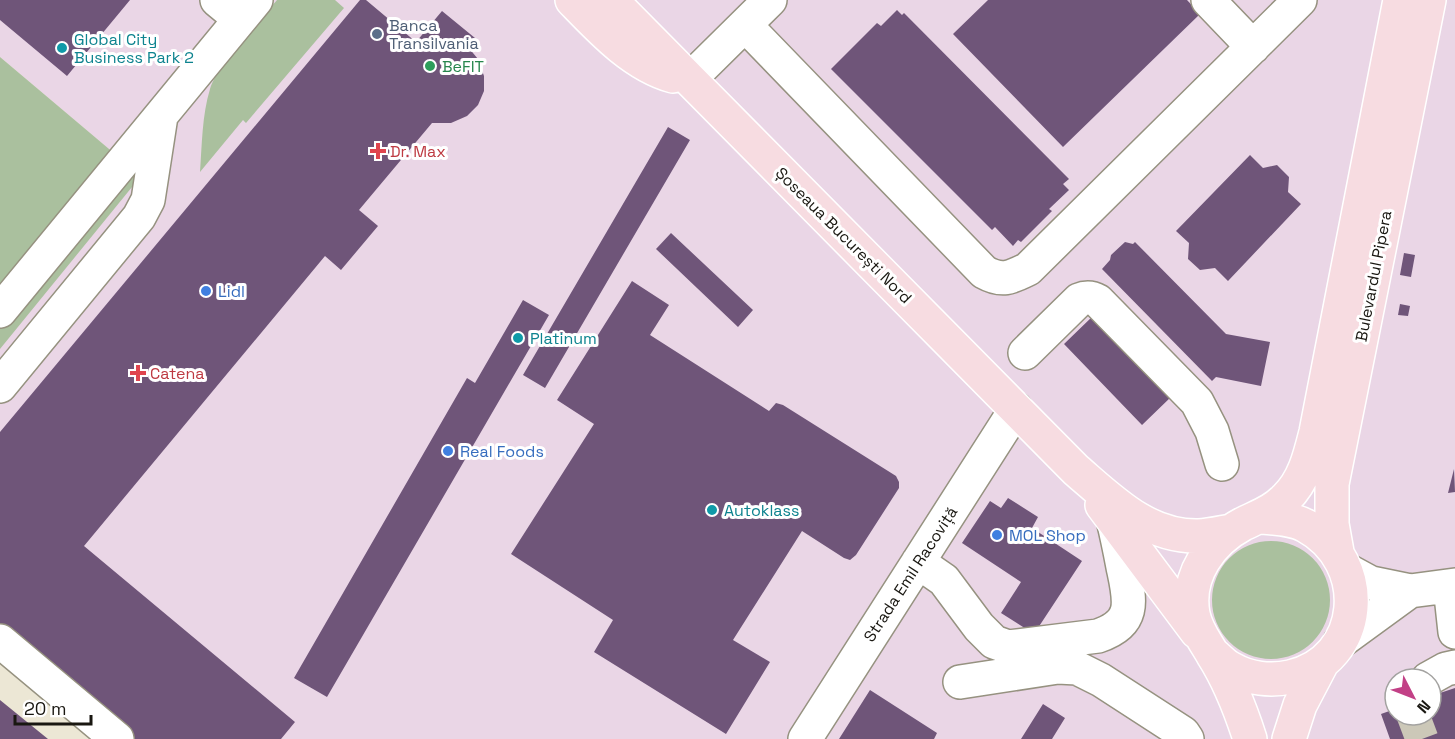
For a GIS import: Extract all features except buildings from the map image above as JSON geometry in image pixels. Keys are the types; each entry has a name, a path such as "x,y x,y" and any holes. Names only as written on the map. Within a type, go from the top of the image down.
{"main road":[{"path":"572,0 616,42 649,66 663,74 690,79"},
{"name":"Șoseaua București Nord","path":"612,0 1076,470 1119,507 1146,525 1168,533 1198,536 1231,531"},
{"name":"Bulevardul Pipera","path":"1250,739 1233,695 1193,613 1193,589 1199,567 1212,547 1231,531 1274,509 1292,492 1308,464 1400,0"},
{"name":"Bulevardul Pipera","path":"1289,739 1300,705 1350,619 1352,594 1332,524 1332,484 1429,0"},
{"name":"Șoseaua București Nord","path":"1076,470 1207,645"},
{"path":"1262,517 1291,520 1306,526 1325,539 1342,561"},
{"path":"1207,645 1232,670 1254,678 1278,680 1301,675 1331,652"}],"street":[{"path":"690,79 770,0"},
{"path":"1208,0 1253,47"},
{"path":"745,25 984,272 996,279 1012,277 1028,269 1300,0"},
{"path":"0,311 161,116 238,6"},
{"path":"0,386 139,217 148,200 161,116"},
{"path":"1025,353 1079,300 1092,297 1197,402 1212,431 1222,464"},
{"name":"Strada Emil Racoviță","path":"805,739 1016,409"},
{"path":"918,562 944,580 979,627 994,642 1008,647 1098,636 1110,632 1120,624 1130,599 1113,520"},
{"path":"1342,561 1371,583 1410,591 1453,585 1455,632"},
{"path":"1331,652 1410,591"},
{"path":"0,641 117,739"},
{"path":"960,682 1058,667 1077,668 1101,680 1183,734 1187,739"}],"shaded area":[{"path":"0,0 1455,0 1455,739 97,739 0,658 0,311 123,161 0,57"}],"green space":[{"path":"277,0 335,0 344,8 246,123 243,120 200,172 205,109 214,79 239,43"},
{"path":"0,57 141,176 0,349"},
{"path":"1271,541 1294,546 1313,558 1325,577 1330,600 1325,623 1313,642 1294,654 1271,659 1248,654 1229,642 1217,623 1212,600 1217,577 1229,558 1248,546"}],"tunnel":[{"path":"1418,727 1422,739"}],"place":[{"name":"Banca Transilvania","path":"377,34"},
{"name":"Global City Business Park 2","path":"62,48"},
{"name":"BeFIT","path":"430,66"},
{"name":"Dr. Max","path":"378,151"},
{"name":"Lidl","path":"206,291"},
{"name":"Platinum","path":"518,338"},
{"name":"Catena","path":"138,373"},
{"name":"Real Foods","path":"448,451"},
{"name":"Autoklass","path":"712,510"},
{"name":"MOL Shop","path":"997,535"}]}
